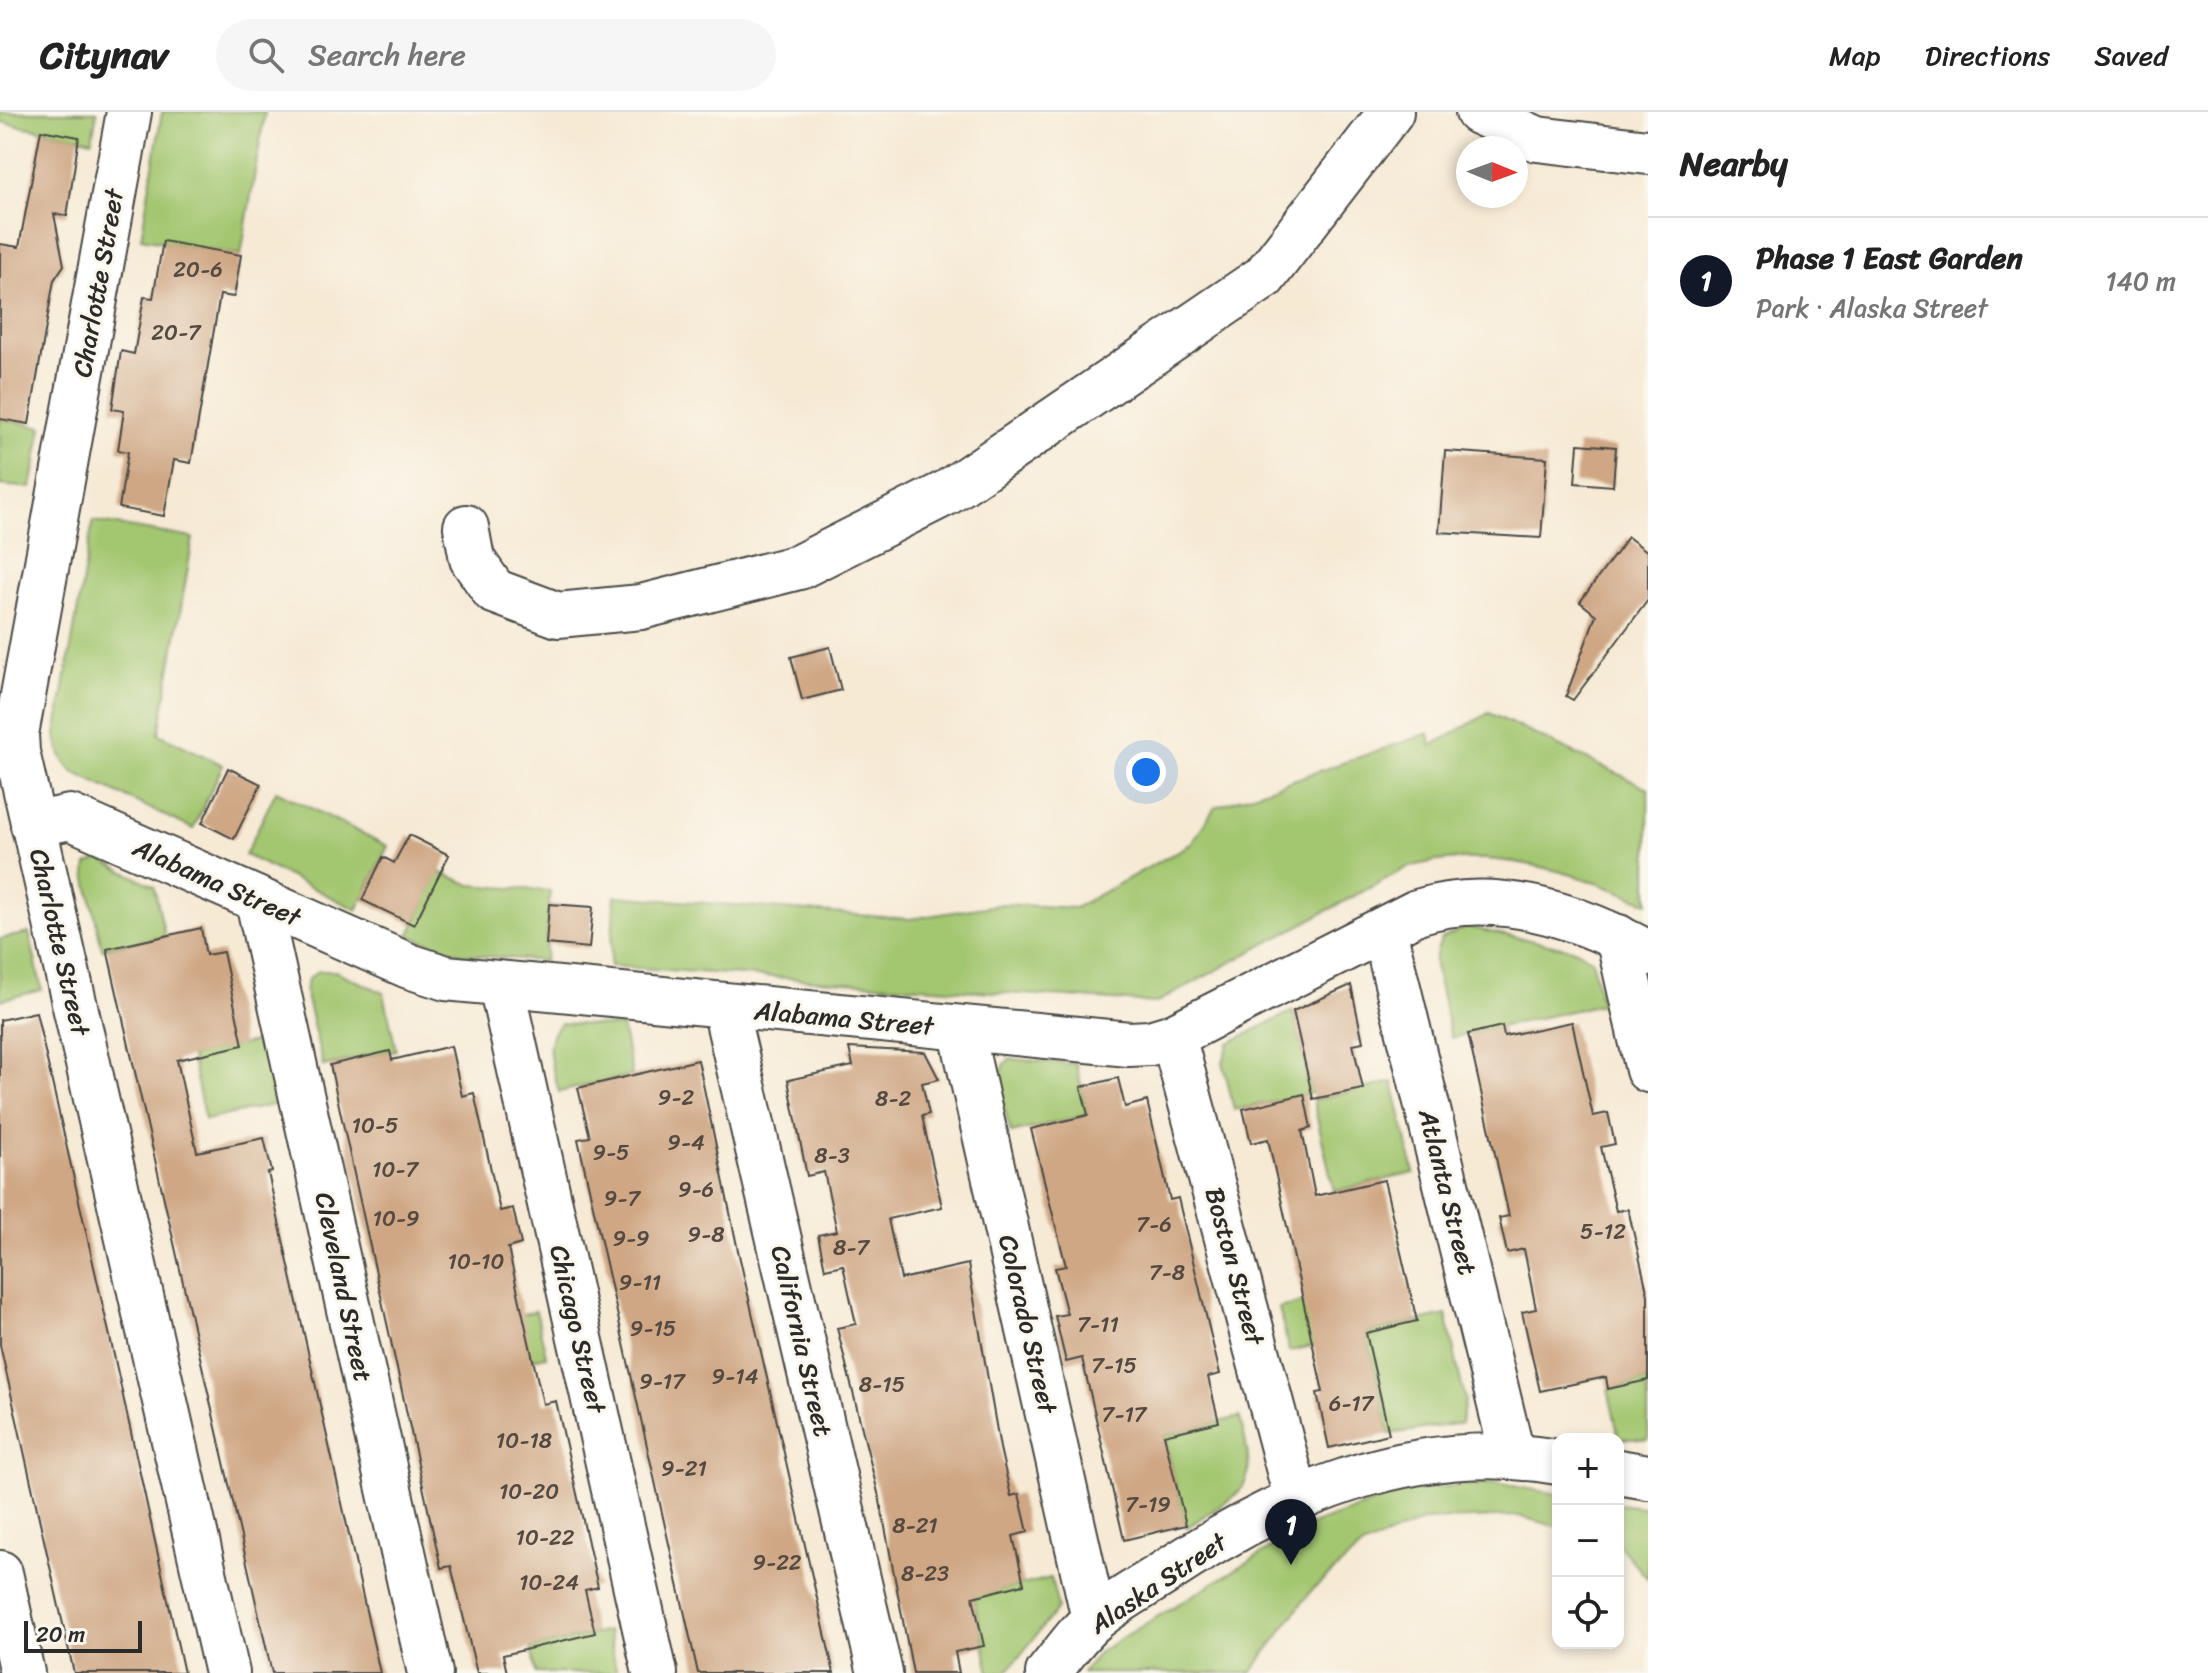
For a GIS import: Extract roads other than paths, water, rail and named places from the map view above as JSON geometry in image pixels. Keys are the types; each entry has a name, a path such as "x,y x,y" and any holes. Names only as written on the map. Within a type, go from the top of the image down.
{"street":[{"name":"Charlotte Street","path":"129,112 10,774 33,825 227,1673"},
{"path":"466,527 472,559 494,591 558,615 641,607 799,567 948,492 1264,277 1391,112"},
{"path":"1478,112 1537,139 1648,152"},
{"name":"Alabama Street","path":"33,825 70,817 409,966 446,978 725,1008 1129,1044 1150,1043 1173,1036 1417,912 1462,902 1520,907 1581,921 1633,945"},
{"name":"Cleveland Street","path":"258,901 430,1673"},
{"name":"Atlanta Street","path":"1384,930 1512,1454"},
{"path":"1633,945 1648,1070"},
{"name":"Chicago Street","path":"501,985 655,1673"},
{"name":"California Street","path":"725,1008 880,1673"},
{"name":"Colorado Street","path":"961,1028 1094,1619"},
{"name":"Boston Street","path":"1173,1036 1296,1497"},
{"name":"Alaska Street","path":"1048,1673 1094,1619 1195,1553 1296,1497 1405,1464 1512,1454 1552,1461"},
{"path":"1624,1473 1648,1477"},
{"path":"0,1573 22,1673"}],"place":[{"name":"Phase 1 East Garden","path":"1291,1565"}]}
